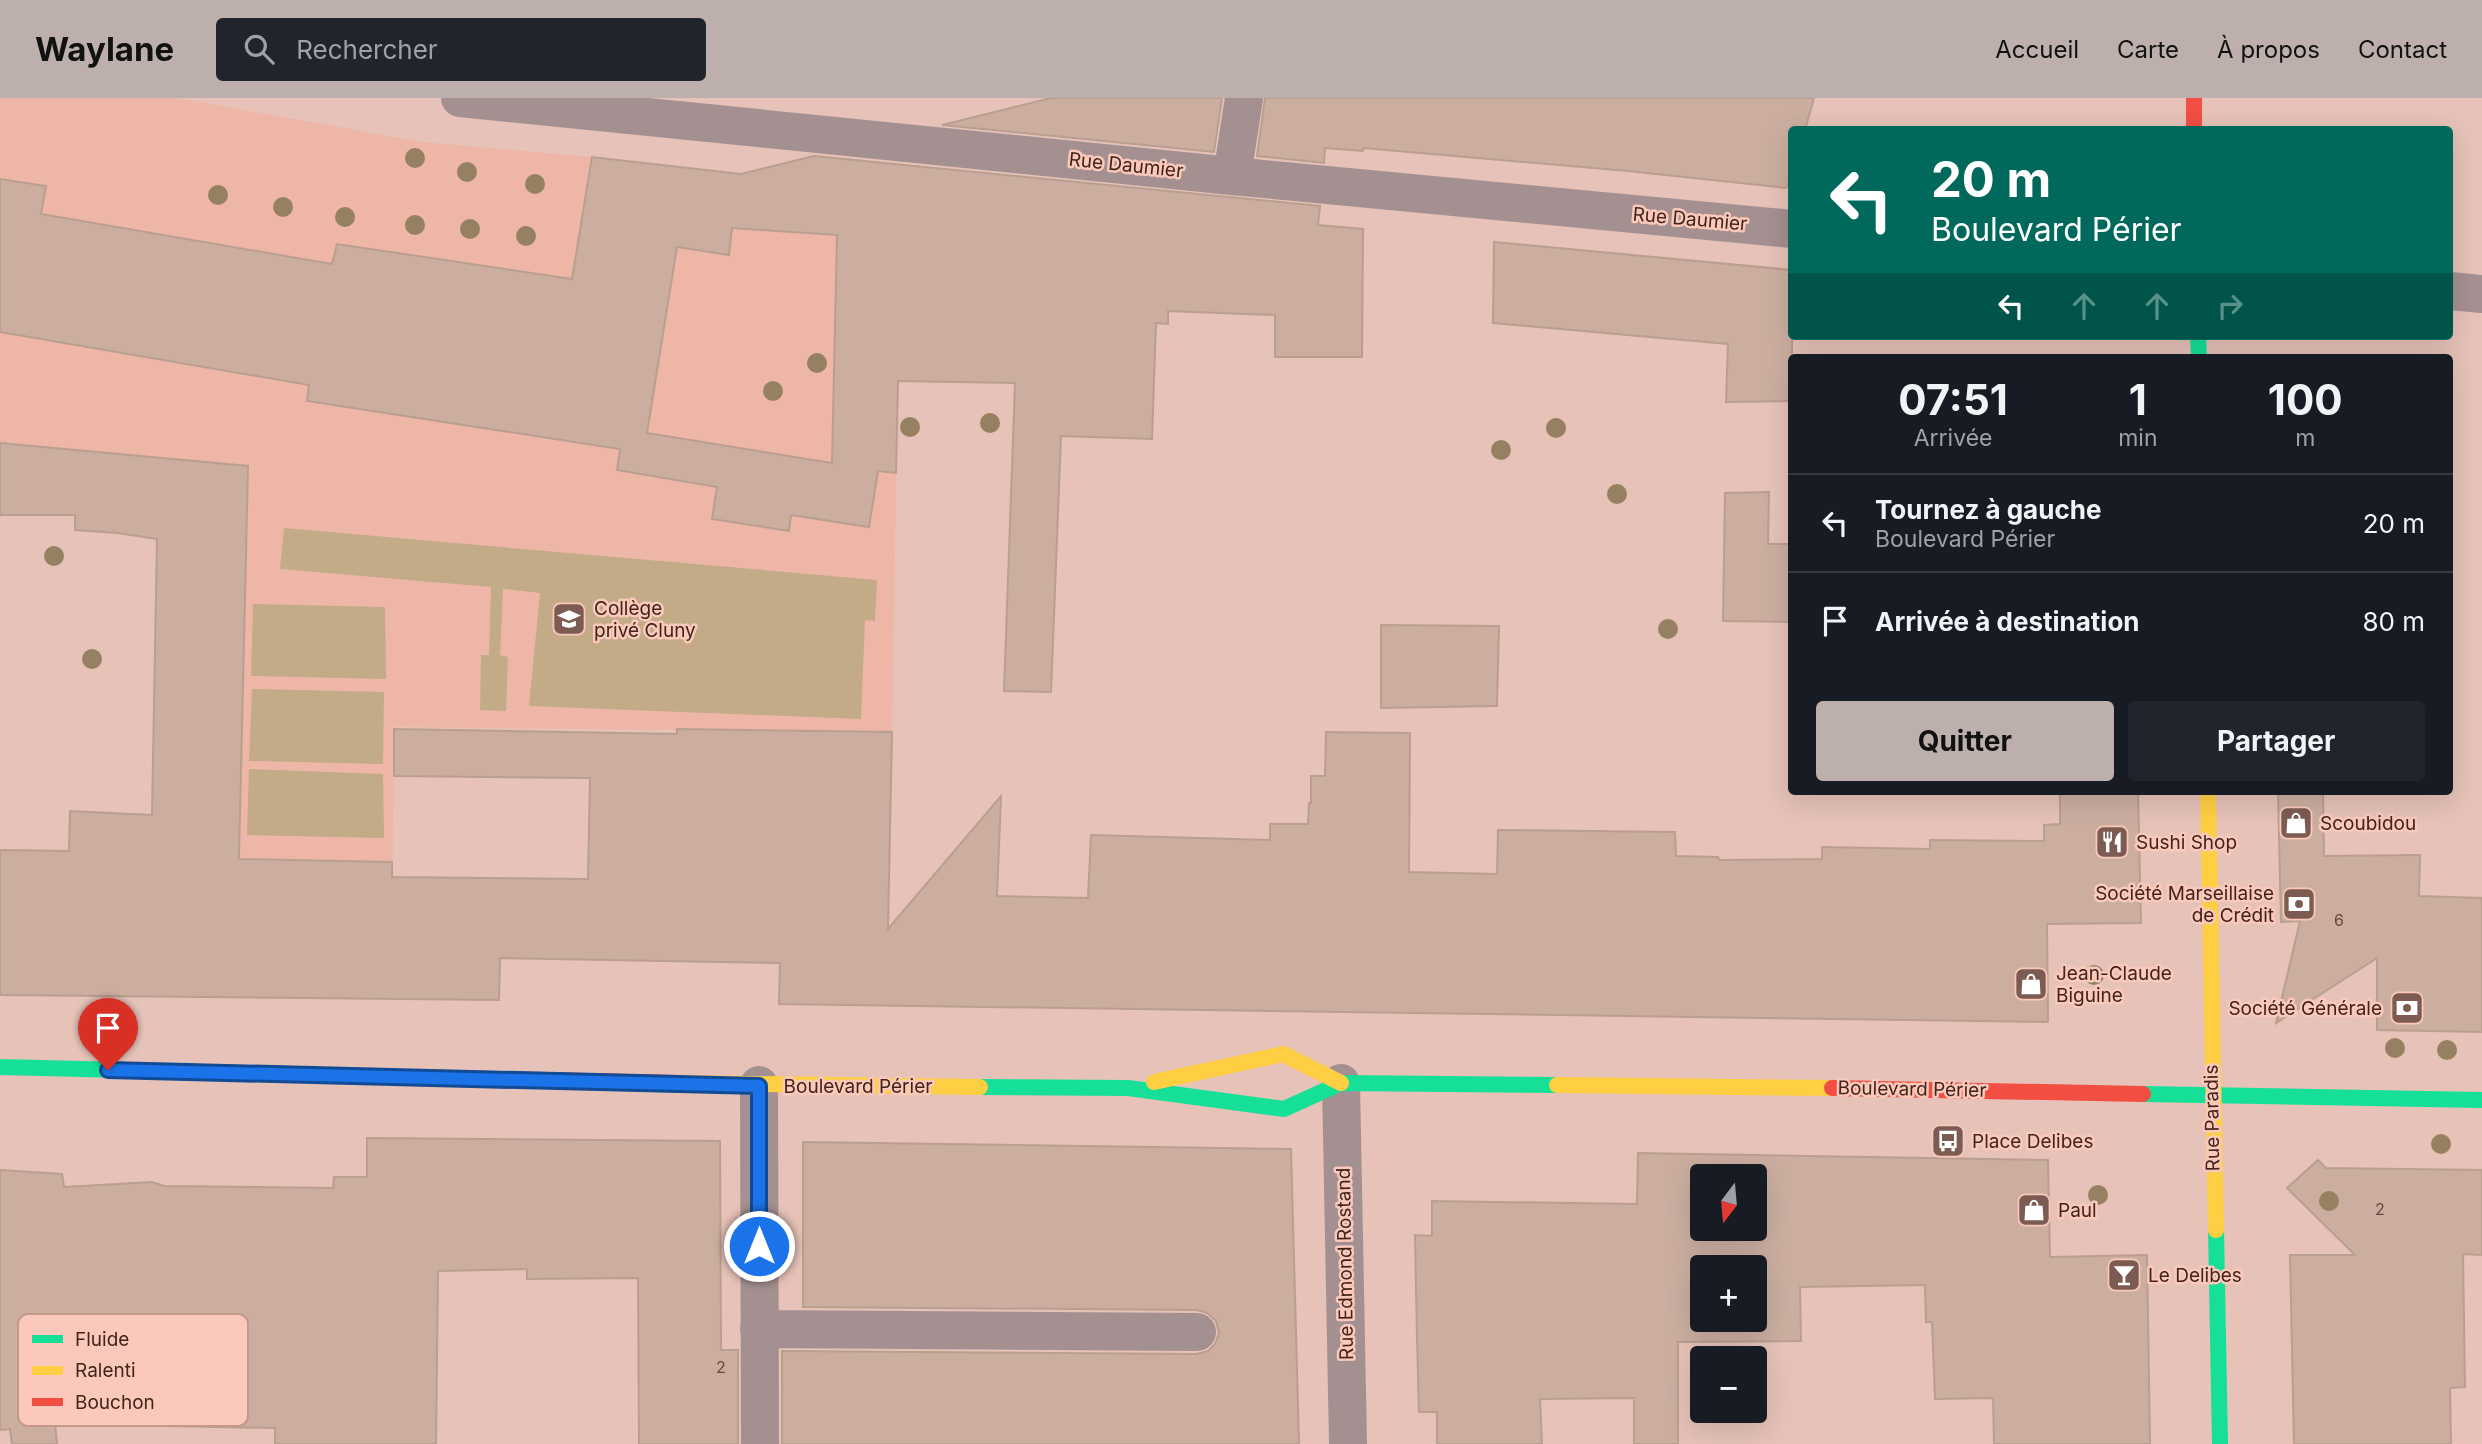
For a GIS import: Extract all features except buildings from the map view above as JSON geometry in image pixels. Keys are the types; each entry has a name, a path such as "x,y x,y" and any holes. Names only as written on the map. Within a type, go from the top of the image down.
{"street":[{"name":"Rue Daumier","path":"460,98 1788,229"},
{"path":"1232,176 1244,98"},
{"path":"2194,98 2194,126"},
{"path":"2453,291 2482,294"},
{"name":"Rue Paradis","path":"2208,795 2220,1444"},
{"name":"Boulevard Périer","path":"1128,1088 1283,1054 1341,1083"},
{"name":"Boulevard Périer","path":"0,1068 759,1086 1128,1088 1284,1109 1341,1083 2040,1090 2212,1096 2482,1100"},
{"name":"Rue Edmond Rostand","path":"1341,1083 1348,1444"},
{"path":"759,1086 760,1444"},
{"path":"759,1329 1197,1332"}],"shaded area":[{"name":"Collège privé Cluny","path":"0,98 177,98 422,142 741,174 750,171 901,186 892,732 394,727 391,999 239,996 245,512 0,489"},
{"path":"284,528 877,580 875,621 865,620 861,719 529,706 540,593 503,589 500,655 508,657 506,711 480,710 481,655 489,655 491,587 280,569"},
{"path":"253,604 385,607 386,679 251,676"},
{"path":"252,689 384,692 383,764 249,761"},
{"path":"249,769 383,774 384,838 247,835"}],"traffic: fast":[{"path":"2198,340 2199,354"},
{"path":"0,1067 403,1077"},
{"path":"980,1087 1128,1088 1284,1109 1341,1083 1557,1085"},
{"path":"2143,1094 2482,1100"},
{"path":"2216,1230 2220,1444"}],"traffic: slow":[{"path":"2208,795 2216,1230"},
{"path":"1154,1082 1283,1054 1341,1083"},
{"path":"679,1083 980,1087"},
{"path":"1557,1085 1832,1088"}],"traffic: jam":[{"path":"2194,98 2194,126"},
{"path":"403,1077 679,1083"},
{"path":"1832,1088 2143,1094"}],"place":[{"name":"Collège privé Cluny","path":"569,619"},
{"name":"Scoubidou","path":"2296,823"},
{"name":"Sushi Shop","path":"2112,842"},
{"name":"Société Marseillaise de Crédit","path":"2299,904"},
{"name":"Jean-Claude Biguine","path":"2031,984"},
{"name":"Société Générale","path":"2407,1008"},
{"name":"Place Delibes","path":"1948,1141"},
{"name":"Paul","path":"2034,1210"},
{"name":"Le Delibes","path":"2124,1275"}],"route":[{"path":"108,1070 759,1086 759,1246"}]}
